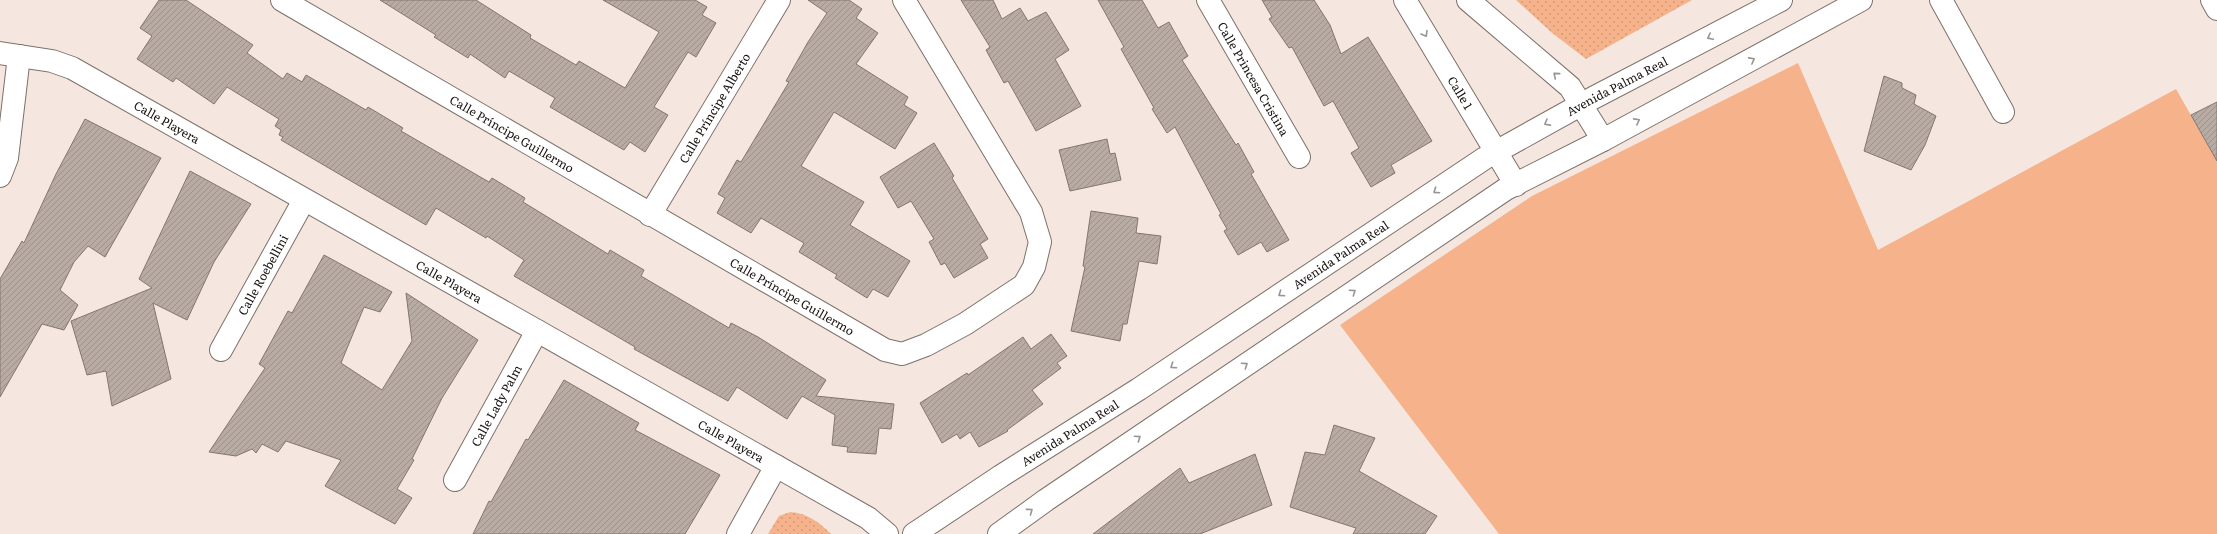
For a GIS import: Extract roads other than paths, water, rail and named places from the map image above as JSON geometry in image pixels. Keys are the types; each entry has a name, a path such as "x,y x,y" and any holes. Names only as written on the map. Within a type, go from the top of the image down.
{"street":[{"name":"Calle Príncipe Guillermo","path":"282,0 884,350 902,354 926,346 965,324 1024,285 1034,267 1040,242 1031,212 904,0"},
{"name":"Calle Príncipe Alberto","path":"650,215 779,0"},
{"name":"Calle Princesa Cristina","path":"1208,0 1299,157"},
{"name":"Calle 1","path":"1405,0 1516,185"},
{"path":"1468,0 1570,87 1603,140"},
{"name":"Avenida Palma Real","path":"914,534 1001,476 1139,388 1495,152 1581,104 1781,0"},
{"path":"1941,0 2003,112"},
{"path":"2212,0 2217,9"},
{"path":"999,534 1251,361 1516,185 1603,140 1853,2"},
{"path":"0,176 7,158 10,54"},
{"name":"Calle Playera","path":"10,54 52,61 72,68 868,518 887,534"},
{"name":"Calle Roebellini","path":"221,350 304,200"},
{"name":"Calle Lady Palm","path":"455,480 537,331"},
{"path":"738,534 776,466"}]}
